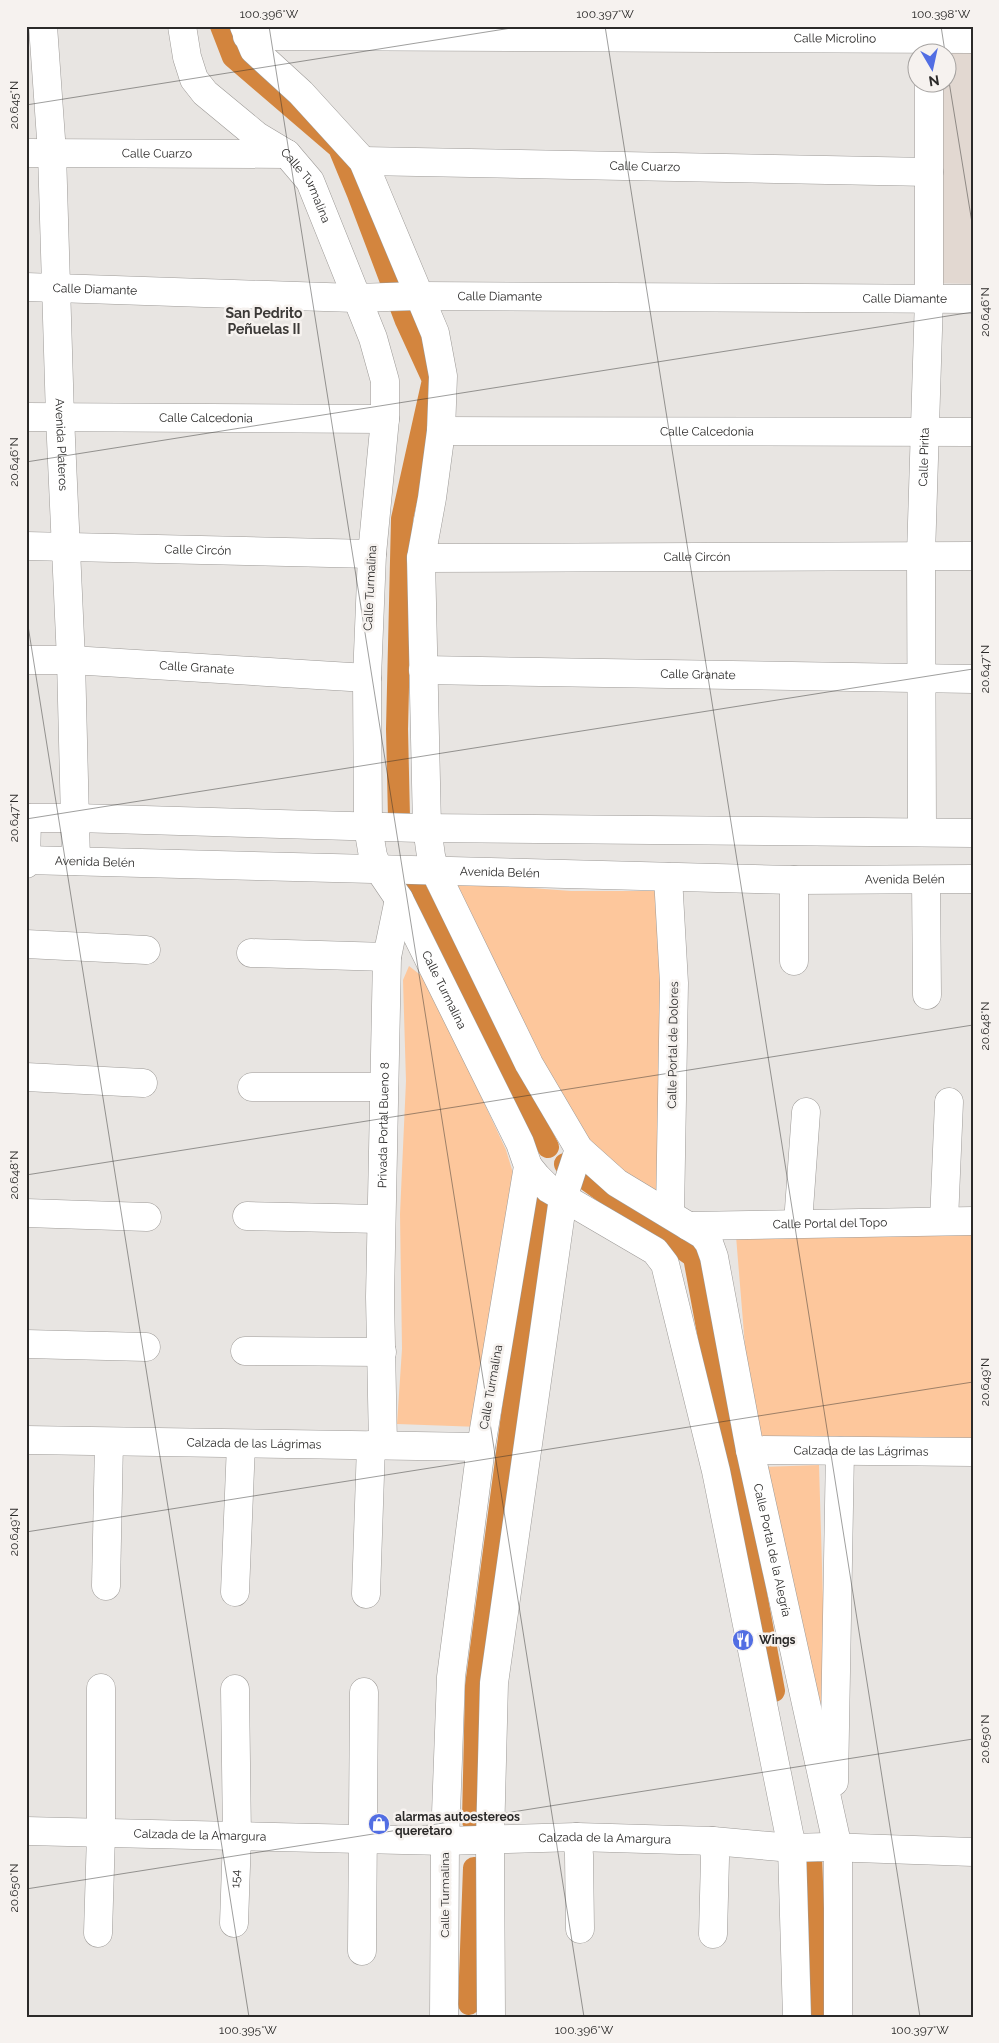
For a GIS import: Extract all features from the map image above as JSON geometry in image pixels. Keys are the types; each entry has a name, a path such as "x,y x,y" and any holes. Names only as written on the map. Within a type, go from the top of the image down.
{"street":[{"name":"Calle Turmalina","path":"182,26 187,57 194,79 205,93 256,136 287,154 310,181 387,297 435,333 443,376 441,431 432,498 421,558 427,828 431,856 435,871 528,1064 579,1149"},
{"name":"Avenida Plateros","path":"38,30 39,153 56,288 71,660 76,861"},
{"name":"Calle Turmalina","path":"245,31 254,50 301,93 363,161 387,297 372,338 385,381 385,419 372,554 366,678 368,827 373,856 378,868 399,899 520,1144 528,1166 481,1448 451,1677 445,1841 444,2017"},
{"name":"Calle Microlino","path":"245,31 973,39"},
{"name":"Calle Pirita","path":"922,832 921,555 929,298 929,92"},
{"name":"Calle Cuarzo","path":"39,153 287,154"},
{"name":"Calle Cuarzo","path":"363,161 929,172"},
{"name":"Calle Diamante","path":"26,287 387,297 973,299"},
{"name":"Calle Calcedonia","path":"26,417 385,419"},
{"name":"Calle Calcedonia","path":"441,431 973,432"},
{"name":"Calle Circón","path":"26,546 372,554"},
{"name":"Calle Circón","path":"421,558 973,556"},
{"name":"Calle Granate","path":"26,660 71,660 366,678"},
{"name":"Calle Granate","path":"424,670 973,678"},
{"path":"26,864 27,818 427,828 973,833"},
{"name":"Avenida Belén","path":"26,860 794,880 973,879"},
{"name":"Calle Portal de Dolores","path":"668,877 674,983 679,1220"},
{"path":"794,880 794,961"},
{"path":"926,880 927,995"},
{"name":"Privada Portal Bueno 8","path":"366,1594 382,1352 380,1219 387,957 399,899"},
{"path":"26,944 146,950"},
{"path":"251,953 387,957"},
{"path":"26,1077 143,1083"},
{"path":"252,1087 384,1087"},
{"path":"944,1221 950,1102"},
{"path":"798,1223 806,1112"},
{"path":"491,2017 490,1839 494,1683 563,1198 579,1149"},
{"name":"Calle Portal de la Alegría","path":"579,1149 618,1183 703,1235 709,1243 714,1257 750,1450 835,1838 838,2017"},
{"path":"528,1166 543,1184 563,1198 655,1251 665,1264 716,1471 792,1848 797,2017"},
{"path":"26,1213 147,1218"},
{"path":"247,1216 380,1219"},
{"name":"Calle Portal del Topo","path":"679,1220 798,1223 973,1220"},
{"path":"26,1344 146,1347"},
{"path":"244,1351 382,1352"},
{"name":"Calzada de las Lágrimas","path":"26,1440 481,1448"},
{"path":"106,1586 110,1442"},
{"path":"235,1592 241,1444"},
{"name":"Calzada de las Lágrimas","path":"750,1450 973,1452"},
{"path":"835,1838 840,1451"},
{"path":"98,1933 101,1834 101,1688"},
{"name":"154","path":"234,1923 236,1837 235,1689"},
{"path":"362,1951 361,1838 364,1692"},
{"name":"Calzada de la Amargura","path":"26,1831 445,1841 577,1837 713,1841 792,1848 835,1838 973,1852"},
{"path":"577,1837 580,1929"},
{"path":"713,1841 715,1858 713,1934"}],"shaded area":[{"path":"973,49 973,284 939,283 943,92 956,92 956,51"},
{"path":"480,884 571,891 661,891 665,1198 579,1145 456,885"},
{"path":"409,966 423,977 431,989 506,1150 513,1173 480,1427 397,1424 402,1349 400,1214 406,1081 403,980"},
{"path":"973,1227 973,1445 753,1444 736,1236"},
{"path":"819,1465 828,1769 763,1467"}],"waterway":[{"path":"221,26 233,57 339,148 406,321 433,380 402,519 397,729 399,818"},
{"path":"409,876 548,1147"},
{"path":"565,1164 694,1257 774,1691"},
{"path":"473,1821 476,1686 542,1190"},
{"path":"811,1855 817,2017"},
{"path":"469,2004 474,1868"}],"place":[{"name":"Wings","path":"743,1640"},
{"name":"alarmas autoestereos queretaro","path":"379,1824"}],"district":[{"name":"San Pedrito Peñuelas II","path":"264,322"}]}
